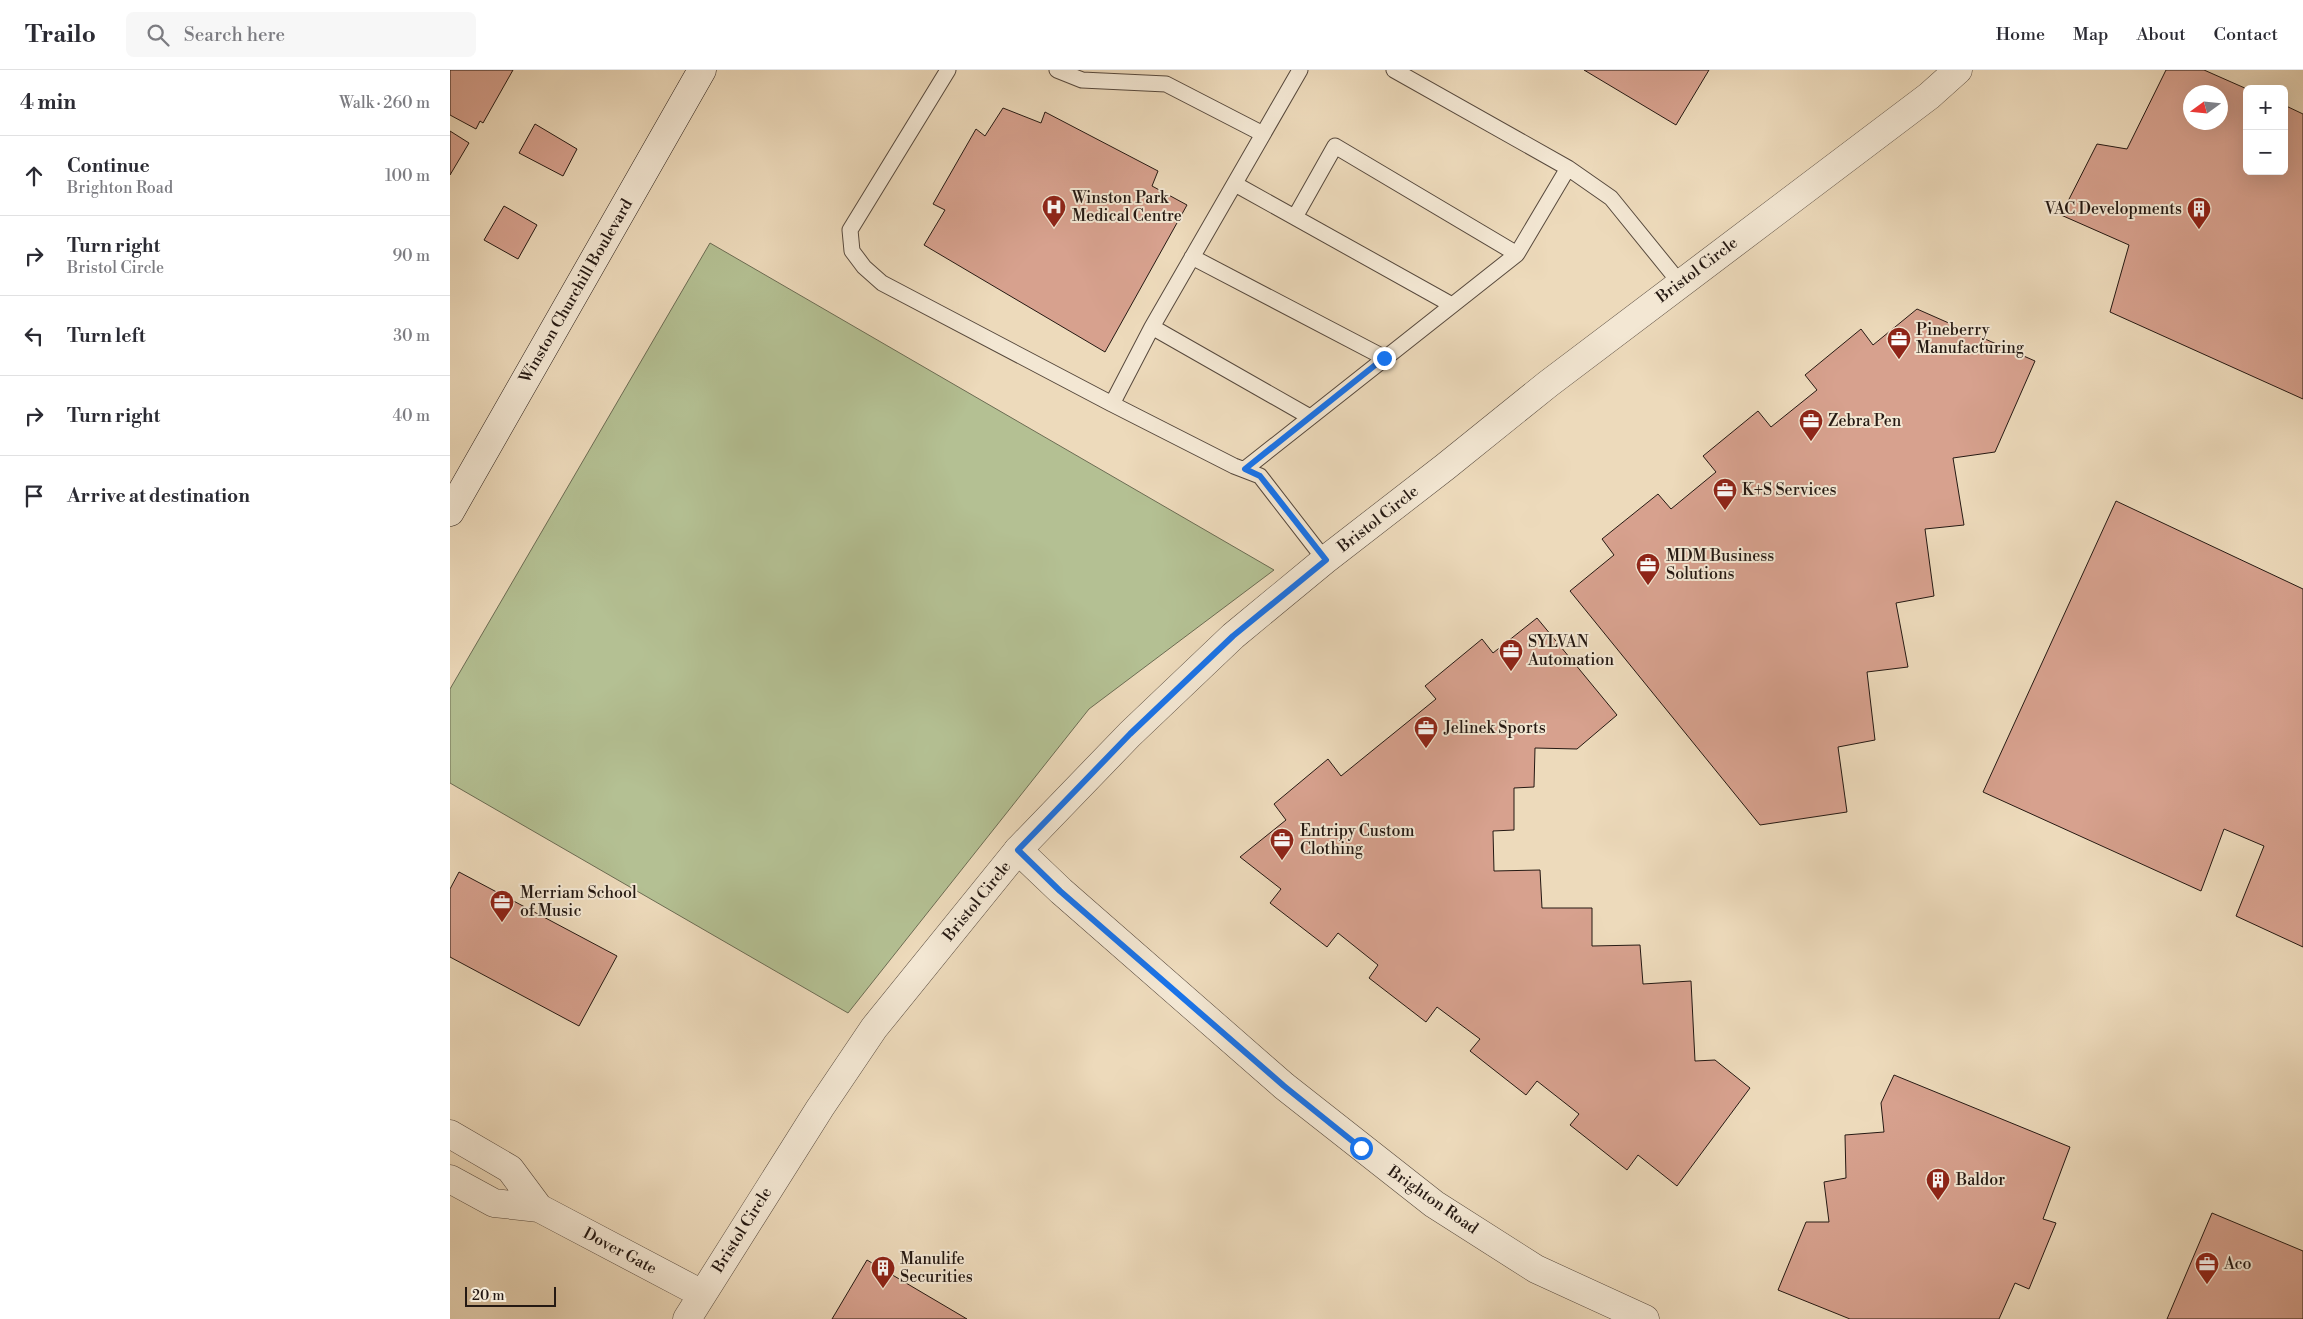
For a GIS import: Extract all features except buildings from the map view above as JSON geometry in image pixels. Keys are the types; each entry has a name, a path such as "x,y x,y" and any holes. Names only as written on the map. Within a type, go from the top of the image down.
{"street":[{"name":"Winston Churchill Boulevard","path":"450,512 702,70"},
{"name":"Bristol Circle","path":"687,1319 820,1108 874,1028 1018,850 1130,734 1233,636 1326,560 1548,384 1929,96 1958,70"},
{"name":"Brighton Road","path":"1018,850 1060,891 1284,1086 1434,1204 1536,1269 1644,1319"},
{"name":"Dover Gate","path":"450,1134 510,1169 539,1208"},
{"name":"Dover Gate","path":"450,1179 494,1203 539,1208 702,1294"}],"lane":[{"path":"948,70 850,230 852,251 864,267 882,283 1112,404 1234,466 1260,476 1326,560"},
{"path":"1057,70 1082,80 1166,84 1263,134"},
{"path":"1112,404 1152,327 1300,70"},
{"path":"1394,70 1568,168 1611,198 1680,283"},
{"path":"1295,217 1335,146 1517,254"},
{"path":"1245,469 1517,254 1568,168"},
{"path":"1235,184 1452,305"},
{"path":"1192,256 1384,358"},
{"path":"1152,327 1310,417"}],"green space":[{"path":"710,243 1274,570 1089,709 848,1013 450,783 450,689"}],"place":[{"name":"Winston Park Medical Centre","path":"1054,228"},
{"name":"VAC Developments","path":"2199,230"},
{"name":"Pineberry Manufacturing","path":"1899,360"},
{"name":"Zebra Pen","path":"1811,442"},
{"name":"K+S Services","path":"1725,511"},
{"name":"MDM Business Solutions","path":"1648,586"},
{"name":"SYLVAN Automation","path":"1511,672"},
{"name":"Jelinek Sports","path":"1426,749"},
{"name":"Entripy Custom Clothing","path":"1282,861"},
{"name":"Merriam School of Music","path":"502,923"},
{"name":"Baldor","path":"1938,1201"},
{"name":"Aco","path":"2207,1285"},
{"name":"Manulife Securities","path":"883,1289"}],"route":[{"path":"1361,1148 1284,1086 1060,891 1018,850 1130,734 1233,636 1326,560 1260,476 1245,469 1384,358"}]}
